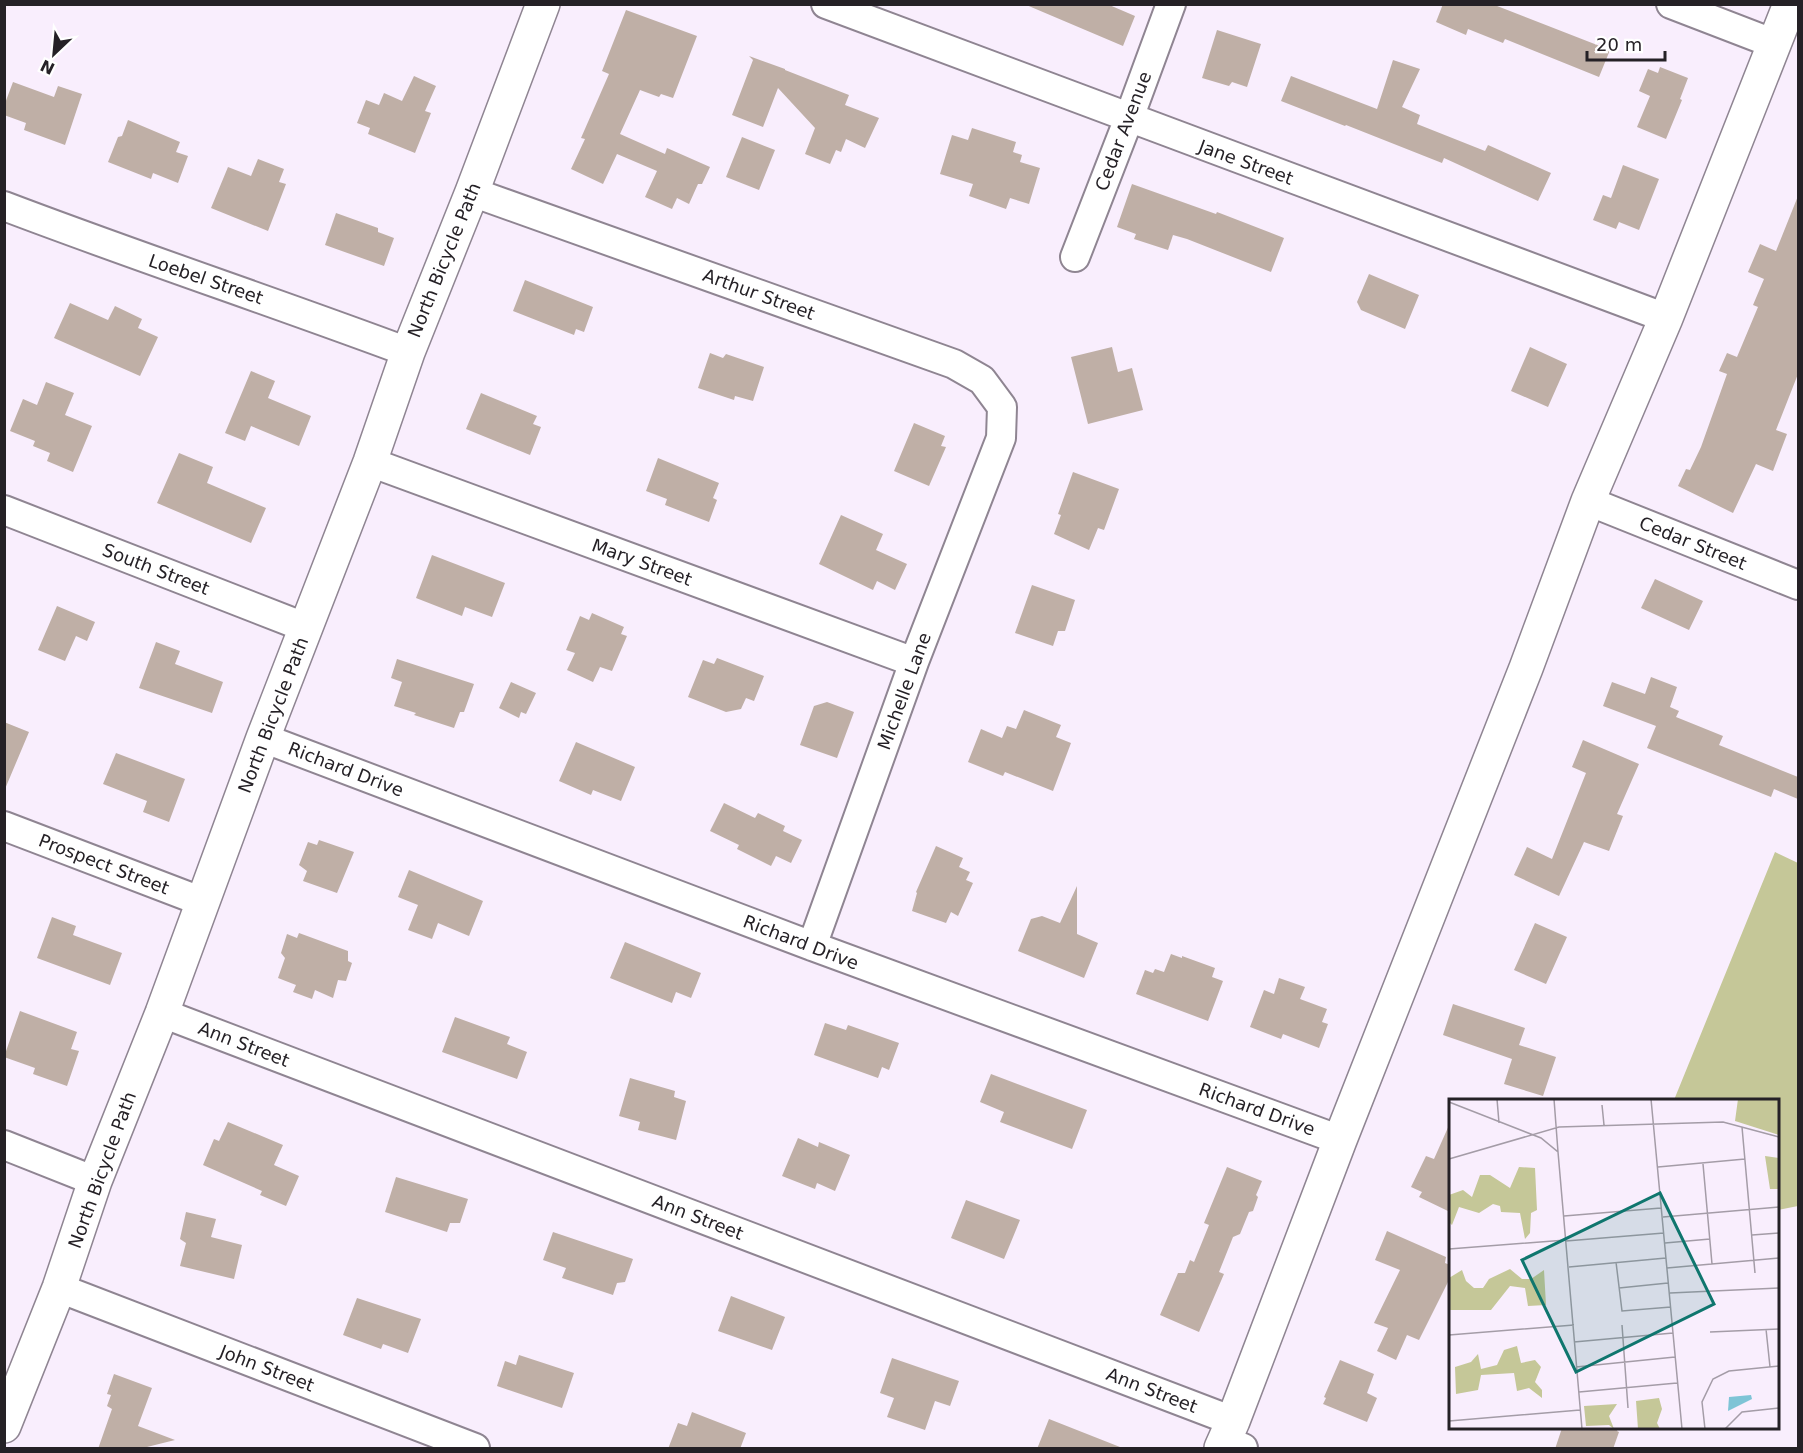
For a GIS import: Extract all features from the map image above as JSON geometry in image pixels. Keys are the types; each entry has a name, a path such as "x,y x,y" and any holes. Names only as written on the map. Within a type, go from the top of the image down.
{"street":[{"name":"North Bicycle Path","path":"4,1426 59,1288 94,1181 162,1013 263,738 370,462 408,352 472,192 543,4"},
{"name":"Jane Street","path":"826,4 1666,318"},
{"name":"Cedar Avenue","path":"1075,257 1171,4"},
{"path":"1671,4 1775,44"},
{"path":"1230,1440 1340,1140 1526,668 1588,501 1666,318 1790,4"},
{"name":"Arthur Street","path":"472,192 954,364 982,380 1002,407 1001,438"},
{"name":"Loebel Street","path":"4,206 101,243 310,315 408,352"},
{"name":"Michelle Lane","path":"812,946 914,662 1001,438"},
{"name":"Mary Street","path":"370,462 914,662"},
{"name":"Cedar Street","path":"1588,501 1798,585"},
{"name":"South Street","path":"4,510 307,627"},
{"name":"Richard Drive","path":"263,738 812,946 1340,1140"},
{"name":"Prospect Street","path":"4,826 203,902"},
{"name":"Ann Street","path":"162,1013 1230,1440"},
{"path":"4,1145 94,1181"},
{"name":"John Street","path":"59,1288 475,1449"}],"green space":[{"path":"1775,852 1798,863 1798,1206 1779,1210 1779,1099 1674,1099"}],"building":[{"path":"1024,4 1107,4 1135,16 1123,46"},
{"path":"1443,4 1492,4 1610,50 1599,77 1505,39 1503,43 1468,29 1466,35 1436,22"},
{"path":"626,10 697,36 673,98 661,94 659,97 640,90 620,134 665,154 667,148 710,167 702,184 698,184 689,204 677,198 672,209 645,197 657,171 617,154 603,184 571,169 585,139 581,138 609,74 602,71"},
{"path":"1217,30 1261,44 1247,87 1232,82 1229,86 1202,78"},
{"path":"749,56 849,95 845,105 879,118 865,148 846,139 841,152 836,150 830,164 805,154 815,128 778,88 763,127 732,115 753,60"},
{"path":"1393,60 1420,69 1402,107 1420,115 1417,124 1485,151 1488,145 1551,173 1538,201 1444,158 1442,163 1281,101 1291,76 1377,109"},
{"path":"1660,67 1688,78 1680,99 1682,100 1666,139 1637,127 1650,96 1639,91 1648,69 1658,73"},
{"path":"414,76 436,86 425,111 431,113 415,153 368,134 370,128 357,123 366,100 379,105 384,93 402,101"},
{"path":"13,82 54,97 58,86 82,94 65,145 24,130 26,123 4,115 4,106"},
{"path":"128,120 180,142 176,152 188,156 178,183 153,173 151,179 108,162"},
{"path":"972,128 1016,142 1013,152 1022,155 1020,162 1040,168 1029,204 1010,198 1006,209 969,196 973,184 940,174 952,135 968,140"},
{"path":"742,137 775,150 759,190 726,177"},
{"path":"258,159 284,169 279,182 286,184 268,231 211,208 228,167 251,176"},
{"path":"1623,165 1659,179 1639,230 1619,222 1616,229 1593,220 1603,195 1611,198"},
{"path":"1132,184 1216,214 1217,212 1284,238 1271,272 1173,235 1168,250 1134,239 1136,234 1117,227"},
{"path":"1798,196 1798,374 1776,430 1787,434 1773,471 1756,464 1733,513 1678,486 1686,469 1690,470 1701,447 1727,374 1719,371 1727,353 1737,357 1758,307 1753,305 1764,279 1748,272 1760,244 1776,251"},
{"path":"336,213 378,228 378,232 394,238 384,266 325,245"},
{"path":"1369,274 1419,295 1405,329 1361,310 1357,302"},
{"path":"525,280 593,307 584,332 576,329 574,335 513,311"},
{"path":"70,303 108,320 115,306 142,319 138,328 158,337 140,376 54,338"},
{"path":"1112,347 1118,372 1132,368 1143,410 1088,424 1071,357"},
{"path":"1530,347 1567,364 1548,407 1511,391"},
{"path":"710,353 723,358 726,354 764,367 753,401 735,396 734,400 698,388"},
{"path":"251,371 275,381 268,398 311,416 299,446 251,426 245,441 225,433"},
{"path":"46,382 74,393 65,415 92,426 73,472 47,461 50,453 33,446 35,441 10,431 23,399 37,405"},
{"path":"481,393 537,416 533,424 541,427 530,455 466,429"},
{"path":"914,423 945,436 941,446 946,447 929,486 894,471"},
{"path":"179,453 213,467 207,483 266,508 251,543 157,503"},
{"path":"658,458 719,483 713,498 717,500 709,522 665,505 667,499 646,491"},
{"path":"1073,472 1119,489 1104,530 1098,528 1089,550 1054,534 1061,515 1058,514"},
{"path":"841,515 883,534 876,550 907,564 895,590 877,581 873,590 819,564"},
{"path":"432,555 505,583 492,617 465,607 462,616 416,598"},
{"path":"1655,579 1703,601 1689,630 1641,608"},
{"path":"1032,585 1075,600 1065,631 1058,631 1053,646 1015,633"},
{"path":"57,606 95,622 87,641 76,636 65,661 38,650"},
{"path":"592,613 624,627 621,634 627,636 612,671 600,667 593,682 567,670 575,653 566,650 580,616 589,620"},
{"path":"156,642 180,651 175,664 223,682 212,713 139,688"},
{"path":"717,658 764,676 754,701 746,698 741,709 726,712 688,697 703,660 714,664"},
{"path":"397,659 474,684 464,712 460,712 454,728 394,706 402,682 391,678"},
{"path":"1651,677 1677,687 1670,707 1679,711 1676,717 1723,736 1719,745 1798,777 1798,799 1774,789 1771,797 1647,748 1656,726 1603,706 1612,682 1645,694"},
{"path":"511,682 536,693 526,714 521,712 519,718 499,708"},
{"path":"827,702 854,712 837,758 800,745 814,706"},
{"path":"1024,710 1061,725 1056,737 1071,743 1053,791 1005,772 1003,776 968,762 981,729 1002,738 1007,726 1016,729"},
{"path":"4,722 29,732 5,789 4,789"},
{"path":"1583,740 1639,764 1617,814 1623,816 1609,851 1584,842 1559,896 1514,875 1527,847 1552,859 1586,773 1572,767"},
{"path":"576,742 635,767 621,801 593,790 591,795 559,781"},
{"path":"116,753 185,779 169,822 143,812 147,801 103,784"},
{"path":"724,803 755,818 758,813 785,826 783,831 802,840 791,863 776,856 771,866 737,849 739,845 710,831"},
{"path":"319,840 354,852 337,893 303,881 307,871 299,865 308,842 317,845"},
{"path":"936,846 963,858 959,867 970,872 966,880 973,883 958,916 951,912 946,923 912,911 916,892"},
{"path":"409,870 483,901 469,936 438,923 432,939 408,930 418,905 398,897"},
{"path":"1077,886 1077,934 1098,943 1084,978 1018,951 1031,919 1042,916 1060,923"},
{"path":"52,917 76,926 73,935 122,953 110,985 37,958"},
{"path":"1535,923 1567,937 1546,984 1514,970"},
{"path":"299,933 348,951 348,961 352,963 346,981 338,980 333,998 315,990 312,999 293,992 296,985 278,978 285,958 281,953 287,934 297,938"},
{"path":"625,942 701,973 691,998 676,992 672,1003 610,978"},
{"path":"1171,954 1215,968 1212,977 1223,981 1208,1021 1136,994 1145,970 1153,973 1155,969 1164,972"},
{"path":"1279,978 1305,987 1300,999 1327,1009 1322,1022 1328,1024 1319,1048 1283,1034 1281,1039 1250,1027 1264,990 1274,994"},
{"path":"1453,1004 1525,1028 1519,1045 1556,1057 1543,1096 1504,1084 1512,1059 1443,1035"},
{"path":"20,1011 77,1032 71,1049 79,1051 67,1086 33,1074 35,1068 4,1057"},
{"path":"455,1017 510,1037 507,1044 527,1052 517,1079 442,1052"},
{"path":"825,1023 846,1030 848,1025 899,1043 889,1070 882,1067 878,1078 814,1055"},
{"path":"991,1074 1087,1110 1072,1149 1000,1122 1004,1112 980,1102"},
{"path":"630,1078 675,1091 674,1097 686,1101 676,1140 638,1130 640,1122 619,1116"},
{"path":"228,1122 283,1145 274,1165 299,1176 286,1206 260,1195 262,1191 203,1165 214,1139 219,1141"},
{"path":"1449,1125 1449,1212 1419,1197 1422,1192 1411,1187 1426,1156 1434,1159"},
{"path":"798,1138 818,1147 819,1142 850,1155 835,1191 817,1183 815,1189 782,1176"},
{"path":"1227,1167 1262,1181 1253,1211 1249,1212 1240,1234 1233,1237 1219,1272 1224,1274 1199,1332 1160,1315 1178,1273 1185,1273 1190,1260 1194,1262 1209,1225 1204,1223"},
{"path":"396,1177 468,1199 460,1223 450,1223 447,1232 385,1212"},
{"path":"966,1200 1020,1220 1004,1259 951,1238"},
{"path":"186,1212 216,1219 211,1237 242,1245 234,1279 180,1266 186,1243 180,1239"},
{"path":"1387,1231 1446,1257 1445,1263 1449,1265 1449,1280 1419,1340 1407,1335 1396,1360 1377,1351 1388,1328 1374,1323 1400,1270 1375,1260"},
{"path":"553,1232 633,1259 625,1282 617,1283 613,1295 562,1278 566,1268 543,1260"},
{"path":"731,1296 785,1317 772,1350 718,1331"},
{"path":"357,1298 421,1319 408,1353 383,1344 381,1349 343,1335"},
{"path":"519,1355 574,1373 562,1408 497,1386 505,1361 516,1365"},
{"path":"892,1358 959,1381 950,1406 935,1401 925,1430 887,1417 894,1398 880,1393"},
{"path":"1340,1360 1374,1374 1367,1393 1377,1398 1367,1422 1323,1404"},
{"path":"114,1374 152,1388 138,1426 175,1440 139,1449 98,1449 112,1409 107,1406 111,1395 107,1394"},
{"path":"692,1412 746,1433 740,1449 668,1449 678,1423 687,1426"},
{"path":"1049,1419 1120,1447 1120,1449 1037,1449"},
{"path":"1562,1429 1618,1429 1619,1432 1613,1449 1555,1449"}]}
